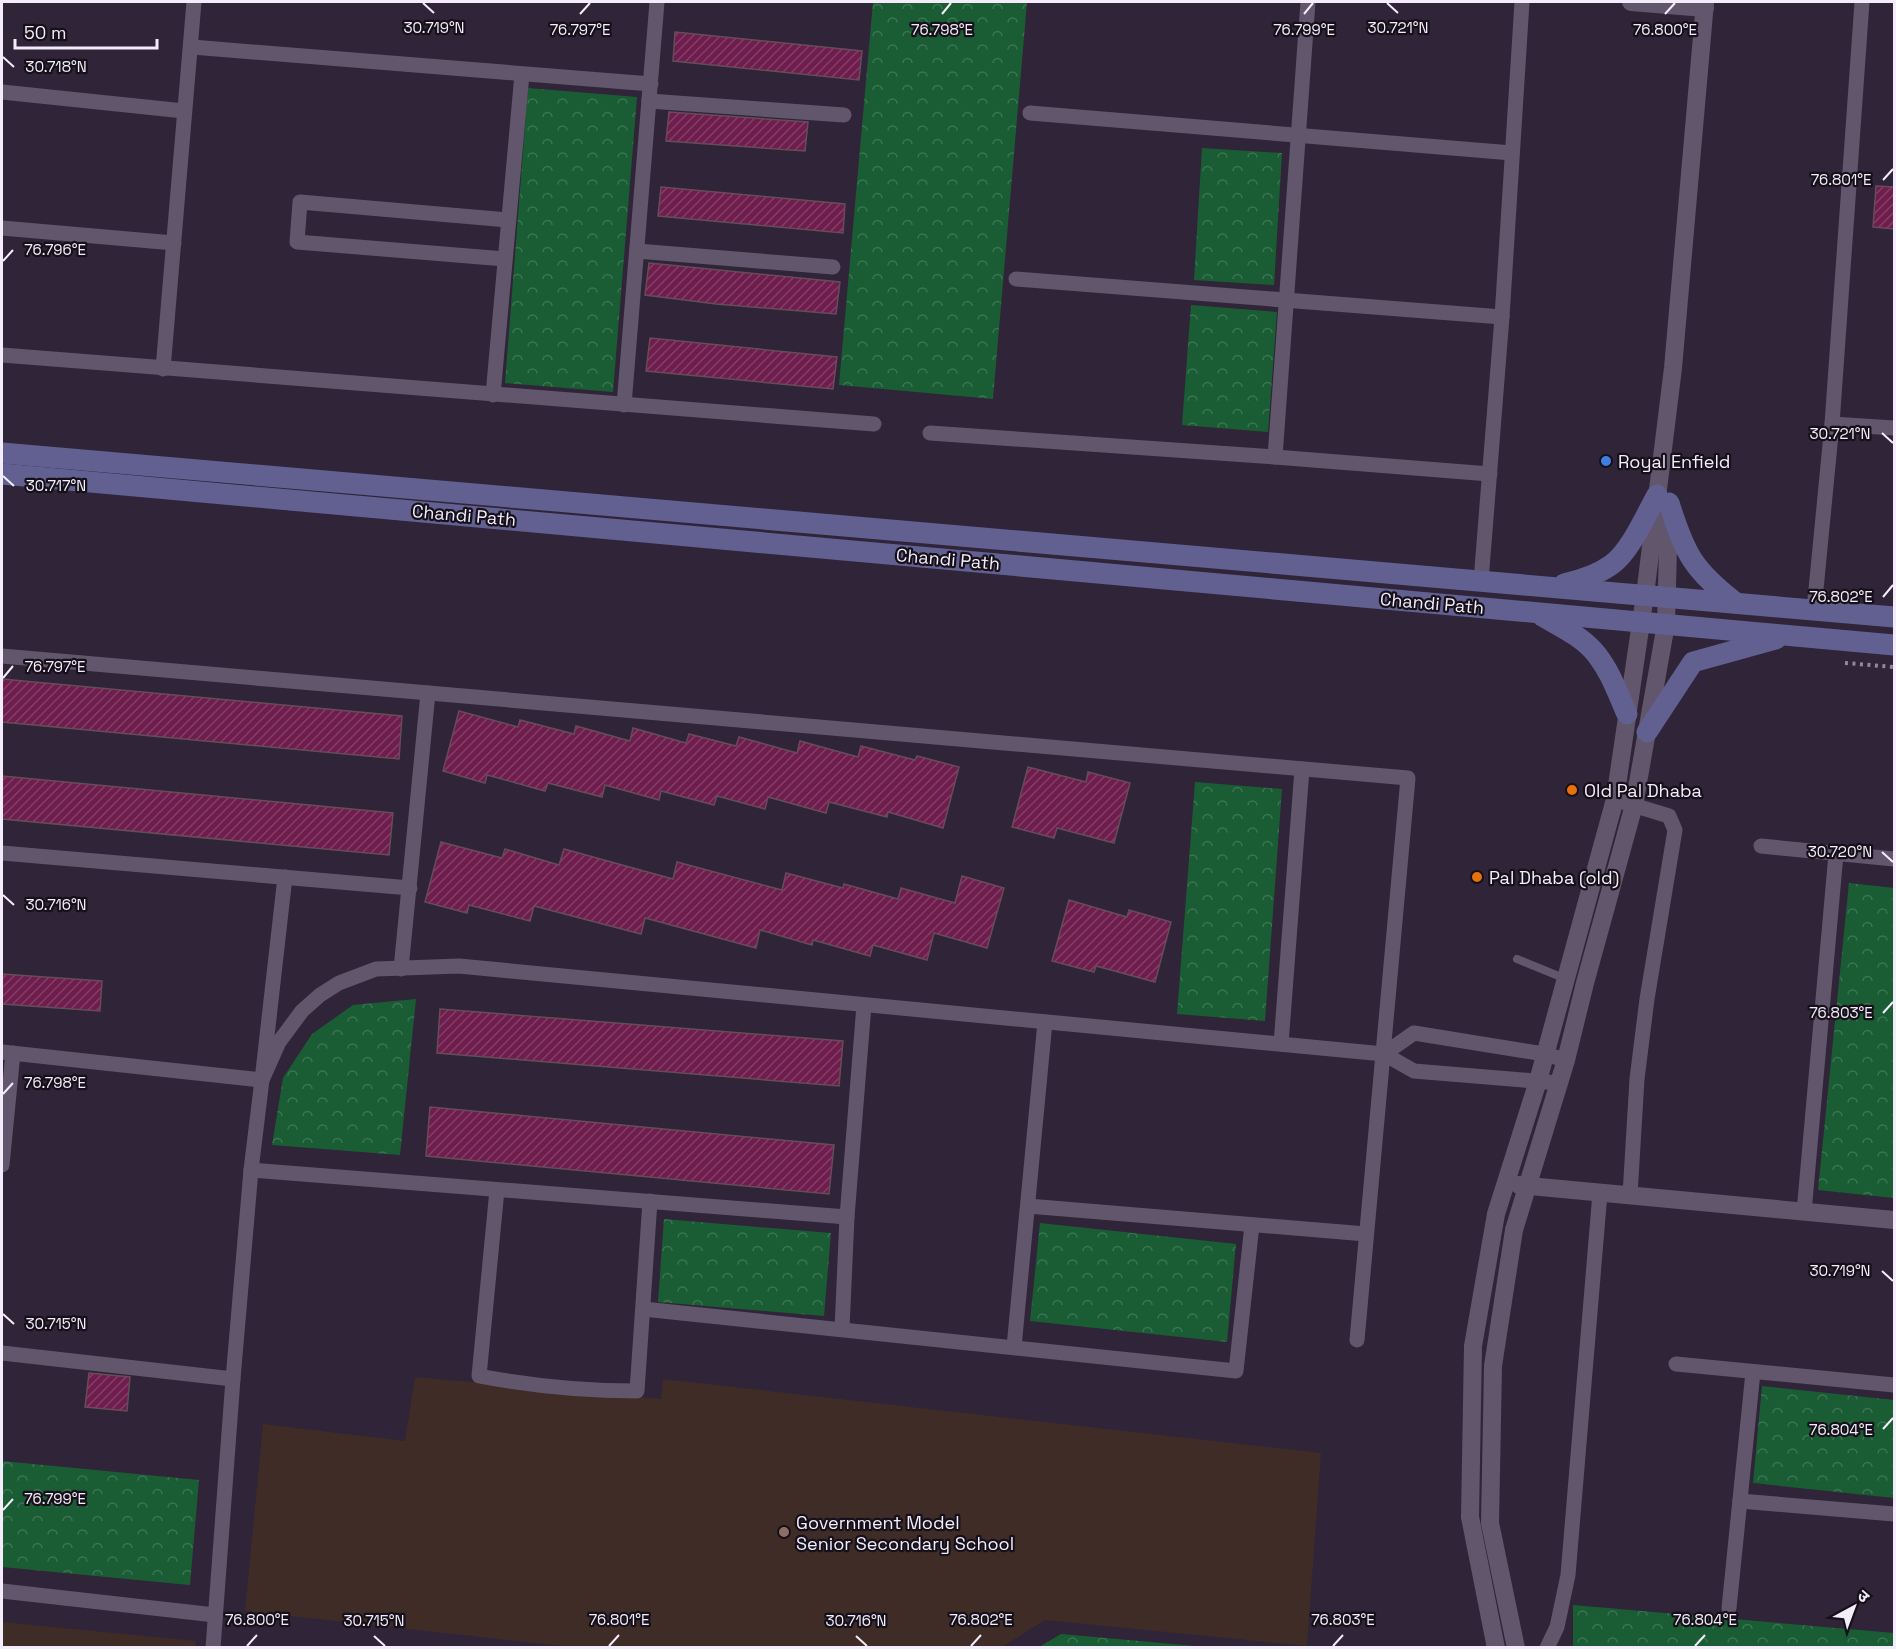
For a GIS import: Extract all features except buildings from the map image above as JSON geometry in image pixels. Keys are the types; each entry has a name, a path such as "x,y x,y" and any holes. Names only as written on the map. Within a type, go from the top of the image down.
{"main road":[{"name":"Chandi Path","path":"2,453 1894,617"},
{"name":"Chandi Path","path":"2,474 1894,645"},
{"path":"1549,587 1592,576 1614,564 1663,499 1689,556 1713,585 1736,603"},
{"path":"1536,612 1573,633 1596,653 1611,677 1627,714"},
{"path":"1647,732 1693,662 1788,635"}],"street":[{"path":"163,369 194,2"},
{"path":"624,405 657,2"},
{"path":"1275,457 1308,2"},
{"path":"1481,581 1502,317 1522,2"},
{"path":"1516,1647 1490,1523 1493,1366 1514,1230 1566,1060 1634,805 1666,624 1663,499 1705,5 1631,2"},
{"path":"1814,610 1832,424 1862,2"},
{"path":"192,47 651,84"},
{"path":"493,395 522,74"},
{"path":"2,92 184,111"},
{"path":"649,101 844,115"},
{"path":"1030,113 1512,153"},
{"path":"506,259 297,242 300,202 508,220"},
{"path":"2,228 174,243"},
{"path":"637,251 833,267"},
{"path":"1016,279 1502,317"},
{"path":"2,355 874,424"},
{"path":"1832,424 1894,428"},
{"path":"930,434 1490,474"},
{"path":"1497,1647 1470,1517 1473,1346 1496,1214 1538,1081 1615,799 1645,595 1663,499"},
{"path":"2,656 1408,778 1357,1341"},
{"path":"401,969 428,693"},
{"path":"1281,1044 1302,769"},
{"path":"1615,799 1669,816 1675,830 1647,999 1637,1079 1630,1195"},
{"path":"1761,846 1894,859"},
{"path":"2,853 410,888"},
{"path":"1804,1212 1836,854"},
{"path":"213,1647 251,1170 285,877"},
{"path":"262,1080 279,1042 303,1011 320,995 339,983 376,969 459,966 1384,1054 1414,1071 1559,1083"},
{"path":"842,1329 847,1217 864,1005"},
{"path":"1014,1347 1045,1022"},
{"path":"1384,1054 1414,1033 1544,1054 1566,1060"},
{"path":"2,1165 7,1052 262,1080"},
{"path":"251,1170 847,1217"},
{"path":"1506,1184 1894,1220"},
{"path":"498,1190 479,1376 558,1388 637,1391 650,1201"},
{"path":"1546,1647 1557,1627 1568,1575 1600,1192"},
{"path":"1028,1206 1366,1234"},
{"path":"644,1309 1236,1371 1252,1225"},
{"path":"2,1353 233,1379"},
{"path":"1676,1364 1894,1385"},
{"path":"1728,1608 1753,1372"},
{"path":"1740,1501 1894,1514"},
{"path":"2,1591 216,1615"}],"lane":[{"path":"1517,959 1566,979 1585,982"}],"path":[{"path":"1845,663 1894,668"}],"shaded area":[{"name":"Government Model Senior Secondary School","path":"415,1377 661,1399 663,1379 1321,1453 1307,1646 1045,1620 1002,1647 580,1648 245,1611 263,1424 405,1441"},
{"path":"2,1622 196,1641 195,1647 2,1647"}],"green space":[{"path":"873,2 1027,2 993,399 839,385"},
{"path":"528,88 637,97 613,392 505,383"},
{"path":"1202,148 1282,153 1274,285 1194,280"},
{"path":"1191,305 1277,312 1268,432 1182,425"},
{"path":"1195,782 1282,789 1265,1021 1177,1014"},
{"path":"1849,883 1894,888 1894,1198 1818,1190"},
{"path":"416,999 400,1155 272,1145 283,1078 312,1034 353,1005"},
{"path":"664,1219 831,1233 824,1316 658,1302"},
{"path":"1040,1223 1236,1244 1227,1342 1030,1321"},
{"path":"1762,1386 1894,1400 1894,1498 1753,1483"},
{"path":"2,1461 199,1480 190,1585 2,1567"},
{"path":"1573,1605 1894,1633 1894,1647 1573,1647"},
{"path":"1061,1634 1206,1647 1039,1647"}],"place":[{"name":"Royal Enfield","path":"1606,461"},
{"name":"Old Pal Dhaba","path":"1572,790"},
{"name":"Pal Dhaba (old)","path":"1477,877"},
{"name":"Government Model Senior Secondary School","path":"784,1532"}]}
